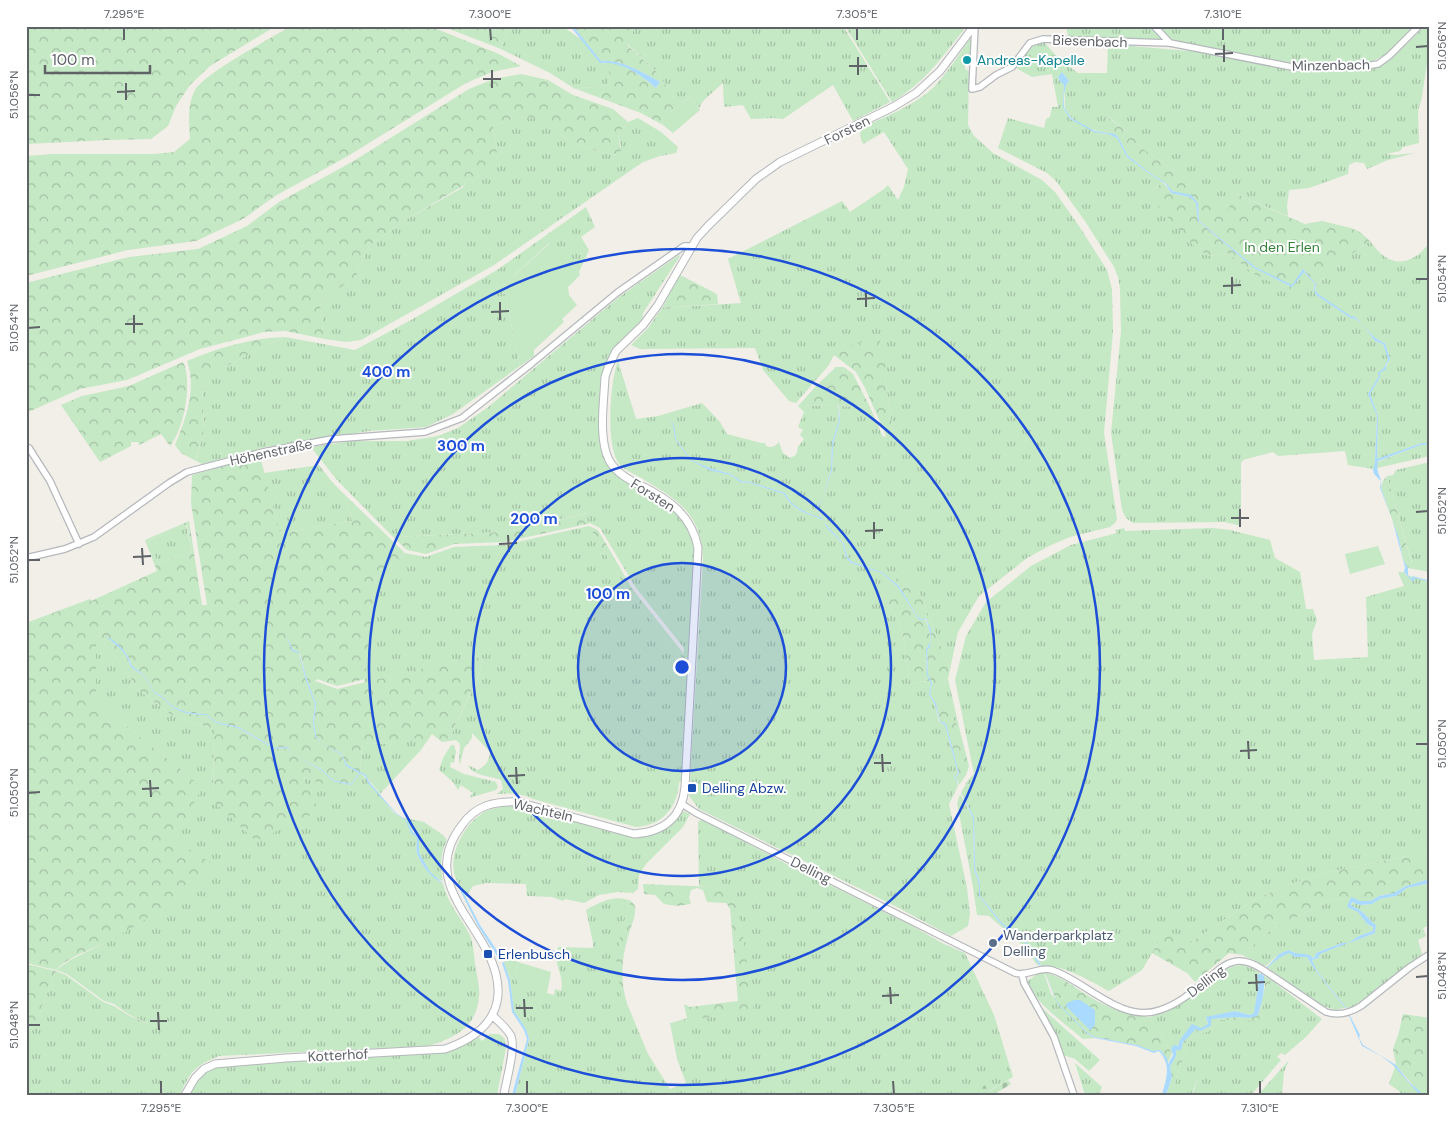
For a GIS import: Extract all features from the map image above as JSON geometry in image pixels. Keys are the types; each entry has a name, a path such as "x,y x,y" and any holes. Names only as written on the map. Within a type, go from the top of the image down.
{"street":[{"name":"Biesenbach","path":"974,26 972,89 980,87 996,75 1012,67 1026,47 1035,40 1170,43"},
{"name":"Forsten","path":"682,804 685,782 698,548 692,529 677,508 630,480 614,468 609,460 605,444 603,409 605,377 608,368 616,351 643,325 658,305 692,246 708,226 756,179 771,168 888,110 916,93 940,71 974,26"},
{"path":"1154,26 1170,43"},
{"name":"Minzenbach","path":"1170,43 1292,67 1365,66 1378,64 1389,56 1419,26"},
{"name":"Forsten","path":"521,372 618,292 684,246 692,246"},
{"name":"Höhenstraße","path":"26,558 79,544 94,537 187,472 263,452 332,439 424,432 462,418 521,372"},
{"path":"29,448 50,482 79,544"},
{"name":"Wachteln","path":"493,1016 498,995 492,963 456,902 447,870 448,852 453,839 466,819 476,810 487,805 518,802 634,834 647,833 667,824 682,804"},
{"name":"Delling","path":"682,804 705,818 1007,970 1022,975 1044,969 1048,970 1063,975 1092,993 1137,1012 1152,1013 1162,1010 1188,995 1222,967 1233,962 1244,961 1264,970 1326,1012 1333,1014 1346,1013 1361,1006 1410,967 1430,954"},
{"path":"1022,975 1024,983 1054,1037 1074,1095"},
{"path":"493,1016 507,1029 512,1038 513,1047 504,1095"},
{"name":"Kotterhof","path":"186,1095 195,1078 204,1069 215,1064 276,1058 445,1049 459,1044 476,1034 493,1016"}],"green space":[{"path":"26,26 276,26 210,66 190,85 176,106 168,126 151,139 26,144"},
{"path":"291,26 429,26 499,54 521,66 492,72 466,83 348,156 275,196 243,219 196,241 128,250 26,276 26,156 174,152 190,139 189,114 192,96 201,83 225,65"},
{"path":"442,26 507,26 501,49"},
{"path":"507,26 562,26 582,40 600,63 603,63 610,74 608,85 575,89 550,73 501,49"},
{"path":"573,26 632,26 633,31 627,45 655,70 676,100 676,102 671,104 674,109 662,120 663,125 641,113 576,89 608,85 610,74 603,63 617,64 624,67 638,74 656,88 660,82 624,64 601,61"},
{"path":"632,26 843,26 890,102 853,121 833,85 783,119 751,119 743,105 724,107 723,83 704,100 699,108 692,98 684,101 674,109 671,104 676,100 655,70 627,44 633,31"},
{"path":"845,26 965,26 923,79 892,102"},
{"path":"1066,26 1149,26 1161,40 1068,36"},
{"path":"1158,26 1414,26 1386,54 1373,61 1353,64 1283,63 1181,43 1171,39"},
{"path":"1424,27 1430,28 1430,43 1422,97 1418,111 1419,143 1403,147 1400,151 1386,154 1415,153 1388,160 1367,169 1364,163 1355,162 1349,165 1348,174 1309,188 1289,190 1288,216 1236,194 1226,214 1189,181 1143,149 1132,135 1107,116 1108,133 1097,131 1077,122 1067,112 1065,105 1065,90 1069,81 1063,73 1058,77 1064,84 1063,107 1070,119 1099,133 1117,138 1127,157 1163,182 1148,195 1208,256 1228,253 1254,274 1293,291 1292,287 1303,271 1315,284 1314,290 1316,295 1361,323 1375,341 1383,344 1388,359 1368,394 1377,416 1374,469 1348,465 1345,451 1278,456 1273,452 1243,460 1241,463 1241,526 1225,522 1133,523 1126,518 1122,510 1111,433 1121,331 1118,277 1114,267 1085,221 1056,181 1047,173 998,148 1008,118 1044,128 1046,119 1050,117 1052,107 1058,107 1052,74 1032,77 1016,68 1021,59 1034,45 1044,42 1059,59 1078,73 1107,73 1108,44 1200,52 1290,70 1315,71 1380,67 1390,60"},
{"path":"972,36 971,56 965,59 965,69 969,71 968,125 974,136 993,153 1042,180 1055,192 1107,270 1112,289 1113,331 1104,433 1117,519 1110,527 1070,537 1027,558 979,596 958,632 950,669 914,579 902,571 894,582 882,572 852,562 847,556 844,544 828,527 817,509 832,470 833,444 840,420 839,406 870,407 883,437 886,436 884,431 893,432 885,378 885,361 834,355 829,365 796,403 789,401 763,370 755,348 640,349 631,345 648,328 662,308 741,303 728,259 842,201 850,212 888,185 898,200 904,187 908,169 884,132 863,144 860,136 862,127 900,110 926,94 944,75"},
{"path":"521,74 548,80 573,95 613,109 628,122 618,134 621,153 613,155 576,145 535,118 518,117 493,126 497,153 485,173 405,220 369,246 356,276 320,303 325,339 285,331 264,332 200,349 127,380 80,389 26,413 26,283 129,257 198,249 247,226 279,202 352,162 469,89 494,79"},
{"path":"692,98 700,110 673,133 663,125 662,120 680,104"},
{"name":"In den Erlen","path":"1106,116 1132,135 1143,149 1189,181 1226,213 1236,194 1305,224 1322,221 1351,228 1360,232 1370,241 1345,259 1316,286 1303,269 1292,286 1255,267 1199,221 1198,203 1191,196 1172,191 1165,182 1128,156 1118,137 1108,133"},
{"path":"518,117 535,118 576,145 613,155 616,155 621,146 618,134 628,122 638,118 661,132 678,147 676,153 643,162 494,265 361,340 346,342 325,339 320,303 356,276 369,246 405,220 462,188 497,153 493,126"},
{"path":"1163,182 1171,193 1190,197 1196,203 1198,221 1254,268 1292,287 1293,292 1254,274 1228,253 1208,256 1192,244 1148,195"},
{"path":"586,207 595,227 581,237 589,250 579,272 549,243 503,286 520,366 453,414 426,427 369,431 266,447 202,464 196,459 204,431 202,378 285,337 355,350 497,270"},
{"path":"1370,241 1384,256 1396,261 1409,260 1430,243 1430,443 1421,443 1377,460 1378,416 1370,394 1380,377 1380,373 1385,369 1390,359 1385,343 1372,335 1354,316 1352,318 1315,290 1316,286 1345,259"},
{"path":"550,243 579,272 580,275 568,287 569,295 577,305 562,319 564,322 534,350 534,356 520,366 503,286"},
{"path":"679,255 643,313 642,321 614,351 602,377 607,462 647,488 673,509 691,534 695,549 683,783 679,782 676,799 667,814 654,823 636,827 524,796 497,794 503,789 501,780 478,774 470,769 468,765 478,770 487,763 490,752 472,733 472,738 464,748 459,763 460,744 456,740 442,742 451,736 479,675 483,660 475,656 364,683 375,579 405,553 426,557 454,547 504,545 589,526 629,593 683,659 684,648 636,588 600,528 590,523 587,524 587,513 503,532 393,537 336,479 311,447 353,441 407,441 438,436 458,428 487,408 619,297"},
{"path":"680,275 717,294 718,304 662,308"},
{"path":"285,337 202,378 204,431 196,458 202,464 181,453 175,445 189,403 191,382 187,361 235,344"},
{"path":"879,338 885,361 885,378 893,432 884,431 856,372 834,355 854,344"},
{"path":"618,361 636,419 658,416 702,403 720,422 727,434 765,443 766,446 770,447 779,442 783,453 790,458 796,455 798,447 804,439 800,435 803,430 798,427 804,412 798,406 838,406 839,420 832,443 831,470 823,497 816,509 823,519 796,507 785,493 750,482 741,481 731,474 709,468 691,460 709,470 731,475 740,482 750,483 784,494 796,508 824,520 827,528 843,544 846,557 851,563 882,573 893,583 881,598 894,613 901,629 910,683 930,681 929,694 935,705 939,722 945,725 958,773 955,777 958,786 949,804 967,888 970,914 968,926 951,936 895,906 699,809 689,796 703,560 702,544 693,520 686,510 667,494 622,467 615,456 612,444 610,414 613,383","holes":["673,425 676,439 691,460 675,439"]},
{"path":"183,362 187,381 186,405 179,429 170,446 161,434 139,445 138,442 131,442 131,446 100,462 61,405 82,396 129,386"},
{"path":"836,367 844,367 853,374 870,407 839,406 838,404 838,406 799,405 818,384"},
{"path":"1430,444 1430,456 1377,468 1377,462 1421,445"},
{"path":"260,456 280,533 352,521 345,495 405,553 375,579 365,679 337,686 317,679 315,681 337,689 475,656 483,660 479,675 451,736 442,742 432,734 420,751 417,738 383,744 362,743 360,772 347,765 341,753 322,744 341,754 346,766 359,773 351,784 333,780 321,769 293,755 321,770 333,781 351,785 347,791 303,778 319,811 256,841 213,801 214,729 173,716 140,691 100,636 96,637 96,702 202,788 174,840 218,867 130,929 110,941 69,960 56,970 26,963 26,623 90,599 91,601 157,571 145,540 189,521 202,605 207,605 191,503 192,475","holes":["187,525 192,552 158,563 149,541 177,527","286,635 293,650 300,653 316,704 314,722 316,736 322,744 315,736 313,722 315,704 306,681 299,653 292,650","106,637 122,649 132,666 143,674 155,693 162,696 171,705 188,712 206,714 216,722 238,727 275,748 288,747 293,755 288,748 275,749 238,728 216,723 206,715 187,713 171,706 162,697 155,694 143,675 131,667 124,653"]},
{"path":"1430,462 1430,574 1425,571 1408,568 1412,563 1387,476 1393,475 1396,470"},
{"path":"319,465 345,495 352,521 280,533 264,473"},
{"path":"1387,476 1412,564 1408,568 1403,559 1399,539 1381,488"},
{"path":"588,513 587,524 504,542 454,544 426,554 407,550 393,537 503,532"},
{"path":"186,525 192,552 158,563 149,541 177,527"},
{"path":"589,526 598,530 633,590 687,658 687,664 629,593"},
{"path":"1124,528 1125,531 1212,528 1230,530 1270,540 1275,558 1300,572 1306,609 1313,609 1317,620 1312,634 1314,660 1368,657 1366,597 1404,586 1398,572 1404,572 1406,575 1427,581 1430,587 1430,851 1329,872 1287,885 1252,901 1190,943 1159,941 1142,970 1109,991 1069,971 1042,966 1027,943 1002,923 980,896 980,883 975,869 974,817 961,793 968,780 974,774 955,680 966,636 986,602 1031,566 1071,545 1117,533 1116,530"},
{"path":"1378,546 1385,564 1350,574 1345,554"},
{"path":"902,571 914,579 950,669 948,679 934,689 944,701 960,731 969,766 966,775 959,785 956,777 959,773 946,724 940,722 936,704 930,694 932,683 928,675 927,650 930,647 931,630 926,618 921,619 917,616 899,586 894,582"},
{"path":"893,583 898,587 917,617 920,620 925,619 927,623 930,643 926,649 927,675 930,681 910,683 901,629 894,613 881,598"},
{"path":"100,636 140,691 173,716 214,729 213,801 302,778 347,790 360,773 393,812 406,821 417,837 417,851 421,862 431,875 443,883 448,898 471,938 479,996 474,1016 463,1030 447,1039 428,1046 219,1056 199,1066 191,1074 180,1095 26,1095 26,1028 32,1031 56,971 66,975 103,1002 155,1027 128,1014 114,1004 104,1001 67,974 56,970 72,959 115,938 173,840 183,771 96,702 96,637"},
{"path":"948,679 960,731 934,689"},
{"path":"417,737 420,751 380,794 360,772 362,743 383,744"},
{"path":"451,745 454,745 456,751 454,763 451,762 450,767 464,774 496,782 498,787 496,790 469,798 473,793 461,785 458,790 453,782 439,770 443,758"},
{"path":"960,794 973,818 974,869 979,884 979,896 1001,924 1026,944 1039,965 1036,964 1027,949 989,916 977,915 957,803"},
{"path":"509,806 522,807 615,833 634,836 658,832 669,825 683,811 690,814 683,827 646,864 639,875 638,889 633,893 618,892 599,895 584,903 565,899 563,901 552,897 527,896 526,884 486,883 473,886 466,897 456,879 453,864 454,855 461,837 472,822 486,811"},
{"path":"401,817 424,822 447,840 441,861 443,881 435,877 425,866 419,853 419,836"},
{"path":"703,819 805,874 965,953 994,1015 1013,1077 987,1092 985,1086 974,1095 515,1095 529,1039 526,1029 514,1011 510,980 504,962 509,959 518,962 514,976 547,993 554,995 555,989 561,991 562,985 556,959 558,947 593,948 586,910 602,902 619,898 631,901 621,930 623,1008 628,1006 648,1054 670,1089 686,1083 677,1059 670,1023 753,1011 736,889 699,886 698,822"},
{"path":"1430,851 1430,879 1406,886 1394,893 1379,896 1371,901 1360,901 1348,897 1329,901 1268,932 1242,955 1229,953 1195,982 1187,973 1152,953 1159,941 1169,931 1190,943 1252,901 1287,885 1329,872"},
{"path":"1430,883 1430,925 1423,928 1426,936 1418,940 1422,954 1353,1007 1346,1008 1317,971 1312,960 1318,958 1319,954 1375,933 1376,925 1360,910 1351,905 1353,902 1360,905 1372,904 1380,899 1396,896 1407,888"},
{"path":"643,884 736,888 754,1011 671,1023 687,1018 684,1004 690,1007 738,1001 730,909 726,903 707,902 703,890 697,888 691,890 689,897 691,904 677,906 664,904 655,895 644,894"},
{"path":"1351,897 1348,907 1358,912 1367,924 1373,927 1373,931 1359,936 1348,943 1342,943 1316,953 1315,957 1311,958 1289,950 1279,954 1266,966 1242,955 1268,932 1329,901"},
{"path":"631,901 635,909 634,917 623,963 623,981 628,1006 623,1008 616,963 621,930"},
{"path":"1289,953 1295,957 1307,957 1345,1008 1335,1010 1315,1003 1267,967 1281,956"},
{"path":"518,962 551,972 547,993 518,984 514,976"},
{"path":"26,964 56,971 32,1031 26,1028"},
{"path":"1243,965 1261,974 1254,1013 1250,1015 1235,1011 1206,1018 1208,1025 1171,1048 1172,1053 1149,1017 1181,1004 1225,970"},
{"path":"1038,973 1044,973 1051,994 1088,1034 1095,1038 1083,1039 1042,1003 1030,988 1028,981"},
{"path":"1045,973 1063,980 1111,1008 1133,1015 1149,1017 1172,1053 1167,1065 1167,1058 1160,1050 1153,1051 1137,1045 1095,1037 1088,1033 1057,1002"},
{"path":"1262,975 1270,979 1259,1021 1220,1020 1209,1031 1190,1038 1171,1095 1166,1095 1172,1077 1170,1067 1176,1056 1175,1050 1181,1050 1183,1042 1196,1029 1200,1031 1211,1026 1211,1019 1249,1018 1260,1009 1265,986"},
{"path":"1270,979 1322,1019 1306,1037 1285,1055 1281,1053 1277,1057 1281,1060 1251,1095 1193,1095 1199,1073 1192,1095 1171,1095 1190,1038 1209,1031 1220,1020 1259,1020"},
{"path":"1043,1009 1100,1060 1089,1071 1075,1059 1063,1055"},
{"path":"1403,1014 1430,1018 1430,1095 1421,1095 1396,1065 1393,1049"},
{"path":"490,1034 499,1034 505,1039 506,1048 497,1095 187,1095 204,1070 216,1065 460,1046 478,1036 482,1041"},
{"path":"1289,1060 1284,1072 1282,1095 1258,1095"},
{"path":"1075,1063 1102,1087 1099,1095 1085,1095"},
{"path":"1395,1067 1420,1095 1402,1095 1389,1084"},
{"path":"1008,1080 1011,1084 993,1095 974,1095 985,1085 988,1092"}],"water":[{"path":"570,26 573,26 601,61 624,64 639,71 660,82 656,88 631,70 616,64 600,63"},
{"path":"1062,72 1069,81 1064,94 1064,107 1071,118 1095,131 1115,134 1128,156 1165,182 1172,191 1191,195 1198,203 1199,221 1255,267 1292,285 1303,269 1316,284 1315,290 1318,294 1352,317 1354,316 1360,323 1316,295 1314,290 1315,284 1304,272 1292,287 1254,268 1198,221 1196,203 1190,197 1171,193 1165,183 1154,177 1127,157 1117,138 1108,134 1094,132 1070,119 1063,107 1064,85 1058,77"},
{"path":"1362,324 1372,335 1385,343 1390,359 1386,369 1380,373 1380,377 1370,394 1378,416 1377,459 1422,443 1430,444 1421,445 1378,461 1377,469 1381,481 1374,474 1373,470 1377,416 1368,394 1379,376 1378,373 1384,368 1388,359 1383,344 1375,341"},
{"path":"838,403 840,420 833,444 832,470 823,497 831,470 832,443 839,420"},
{"path":"670,420 674,425 676,439 691,460 709,468 731,474 741,481 750,482 785,493 796,506 823,520 796,508 784,494 750,483 740,482 731,475 709,470 690,460 675,439 673,425"},
{"path":"1381,481 1381,488 1391,517 1380,488"},
{"path":"1392,520 1399,539 1403,559 1408,568 1408,575 1413,580 1412,576 1427,580 1430,587 1427,581 1415,578 1413,582 1404,572 1405,567"},
{"path":"825,522 844,544 847,556 852,562 882,572 899,586 917,616 921,619 926,618 931,630 930,647 927,650 928,675 932,683 930,694 936,704 940,721 946,724 959,773 956,777 958,786 955,777 958,773 945,725 940,722 935,705 929,694 931,684 927,675 926,649 930,639 926,619 920,620 917,617 898,587 882,573 851,563 846,557 843,544 827,528"},
{"path":"286,634 293,650 299,652 316,704 314,722 316,736 322,744 315,736 313,722 315,704 306,681 299,653 292,651"},
{"path":"106,637 118,644 125,652 132,666 143,674 155,693 162,696 171,705 188,712 206,714 216,722 238,727 275,748 288,747 293,755 288,748 275,749 238,728 216,723 206,715 187,713 171,706 162,697 155,694 143,675 131,667 124,653"},
{"path":"322,744 341,753 347,765 366,775 369,782 396,813 407,821 413,832 419,836 419,853 430,872 443,883 431,875 421,862 417,853 417,837 411,833 406,821 395,813 368,783 365,776 360,773 351,785 333,781 321,770 293,755 321,769 333,780 351,784 359,773 346,766 341,754"},
{"path":"961,793 974,817 975,869 980,883 980,896 1002,923 1027,943 1041,965 1039,965 1026,944 1001,924 979,896 979,884 974,869 973,818"},
{"path":"1430,879 1430,883 1407,888 1396,896 1380,899 1372,904 1360,905 1352,902 1351,905 1360,910 1376,925 1375,933 1320,954 1318,958 1312,960 1317,971 1346,1008 1316,971 1307,957 1295,957 1289,953 1274,962 1262,974 1264,976 1264,991 1257,1016 1211,1019 1211,1026 1200,1031 1196,1029 1183,1042 1181,1050 1176,1050 1176,1056 1170,1067 1172,1077 1166,1095 1162,1095 1167,1067 1159,1051 1154,1053 1136,1046 1095,1038 1088,1034 1057,1003 1044,973 1057,1002 1088,1033 1095,1037 1137,1045 1153,1051 1160,1050 1167,1058 1168,1064 1173,1055 1171,1048 1174,1045 1178,1046 1180,1040 1192,1024 1201,1028 1208,1024 1206,1017 1235,1011 1250,1015 1254,1013 1259,981 1257,975 1261,974 1279,954 1289,950 1310,955 1312,958 1315,957 1316,953 1342,943 1348,943 1359,936 1373,931 1373,927 1367,924 1358,912 1347,907 1351,897 1360,901 1371,901 1379,896 1394,893 1406,886"},
{"path":"457,884 459,884 480,925 500,955 497,956 478,926"},
{"path":"504,962 510,980 514,1011 526,1029 529,1039 515,1095 512,1095 527,1039 524,1030 512,1012 508,981 502,963"},
{"path":"1080,1000 1095,1010 1095,1025 1090,1030 1066,1006 1067,1003"},
{"path":"1349,1016 1360,1035 1359,1038 1363,1045 1396,1065 1409,1082 1424,1095 1419,1094 1393,1065 1362,1046"}],"place":[{"name":"Andreas-Kapelle","path":"967,60"},
{"name":"Delling Abzw.","path":"692,788"},
{"name":"Wanderparkplatz Delling","path":"993,943"},
{"name":"Erlenbusch","path":"488,954"}]}
